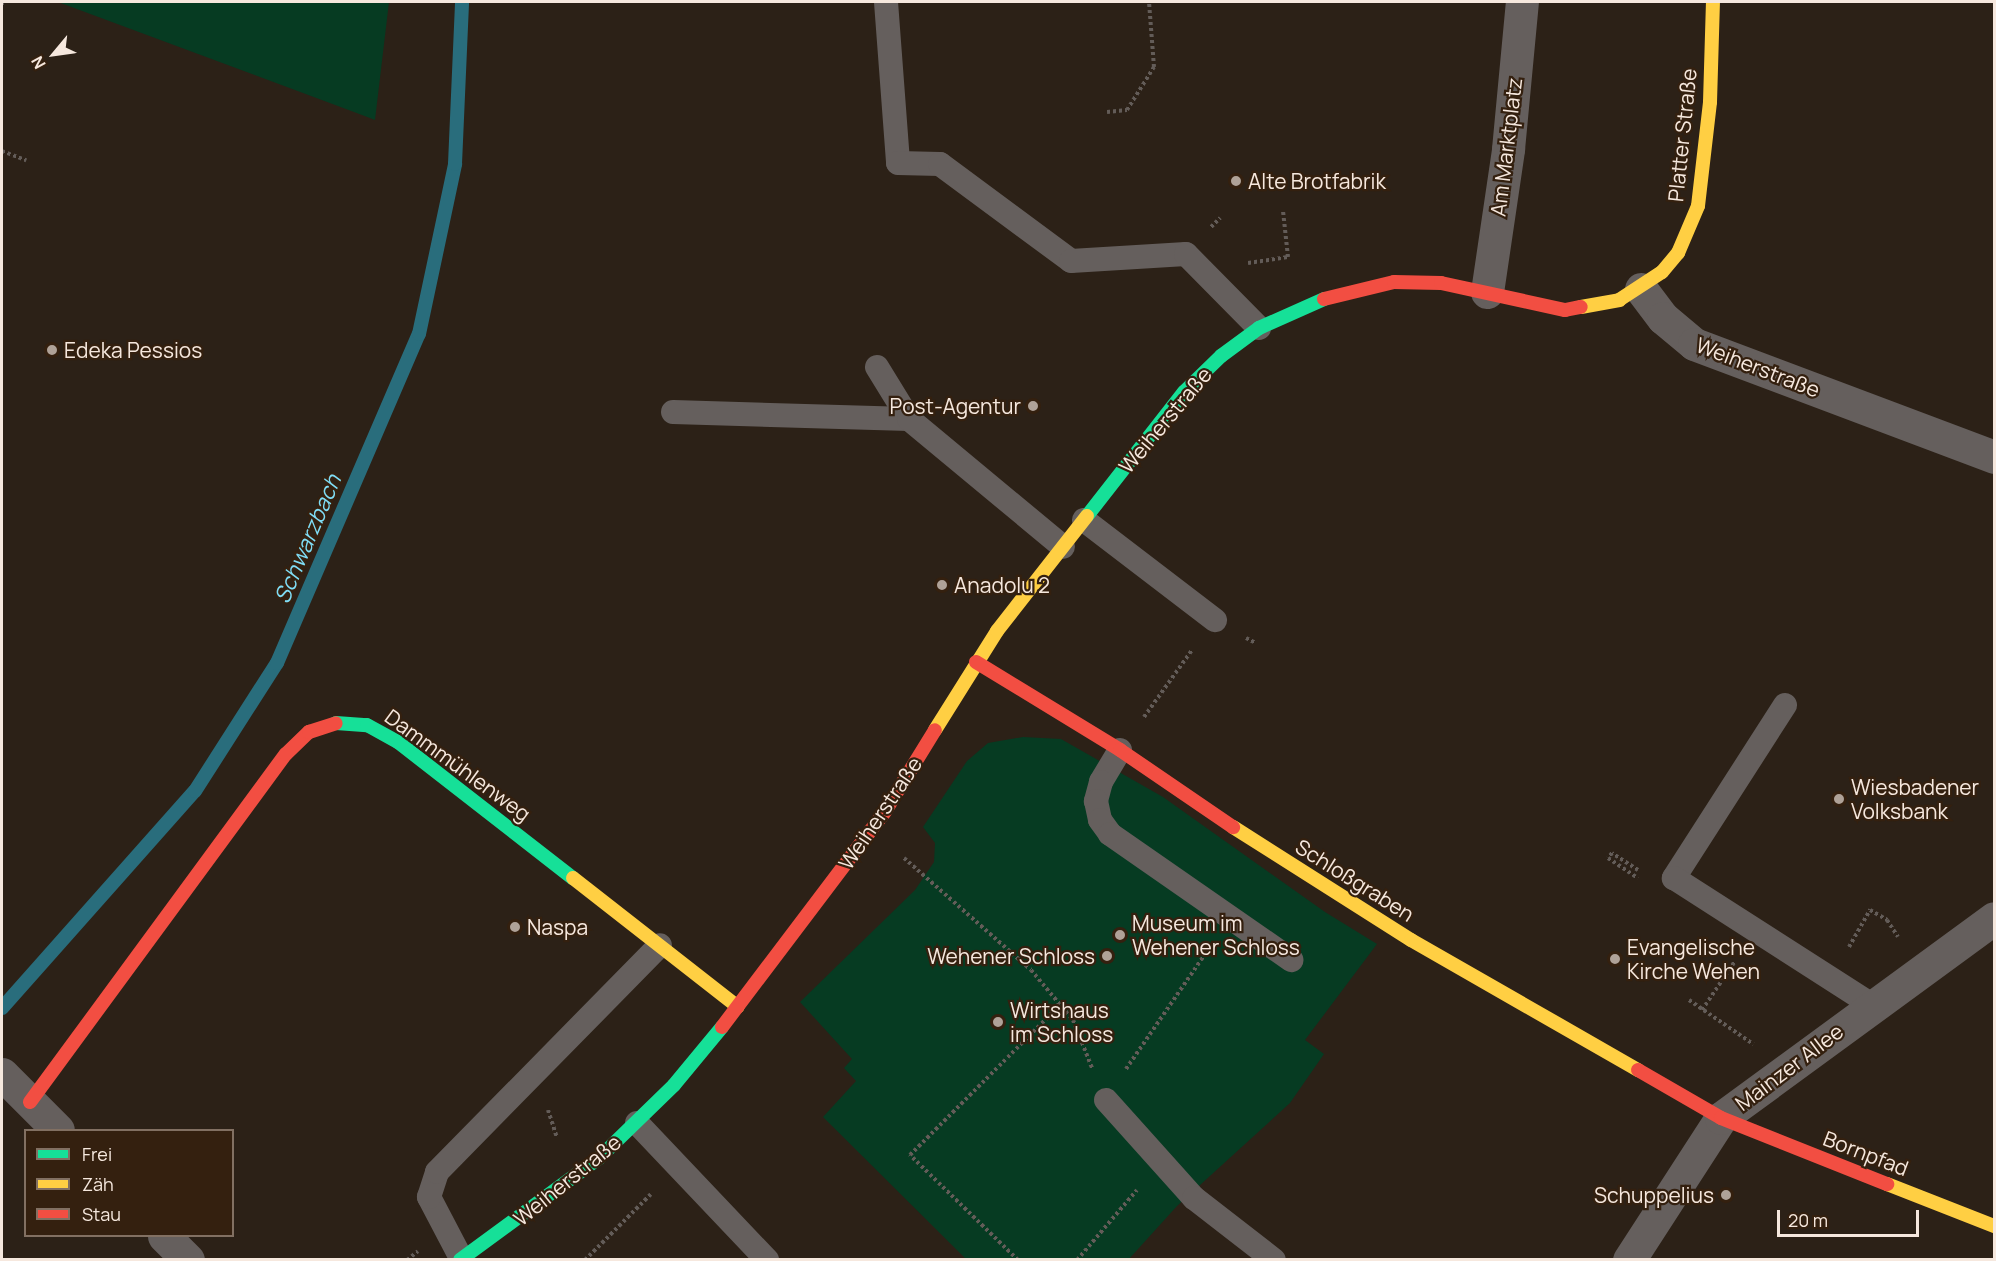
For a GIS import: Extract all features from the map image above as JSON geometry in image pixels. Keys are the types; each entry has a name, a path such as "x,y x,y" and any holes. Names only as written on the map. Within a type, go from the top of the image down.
{"street":[{"name":"Am Marktplatz","path":"1487,292 1508,149 1522,2"},
{"name":"Platter Straße","path":"1641,289 1678,253 1698,206 1710,102 1713,2"},
{"name":"Weiherstraße","path":"461,1259 564,1187 637,1123 738,1007 872,830 976,662 1063,547 1190,386 1221,356 1260,328 1320,300 1394,282 1441,283 1565,309 1596,307 1641,289 1663,318 1694,344 1995,457"},
{"name":"Schloßgraben","path":"976,662 1120,750 1272,853 1411,940 1721,1118"},
{"name":"Dammmühlenweg","path":"13,1086 286,754 309,732 335,723 367,725 398,742 738,1007"},
{"name":"Mainzer Allee","path":"1629,1260 1721,1118 1872,1005 1995,918"},
{"path":"13,1086 56,1129"},
{"name":"Bornpfad","path":"1721,1118 1995,1226"},
{"path":"165,1237 188,1260"}],"lane":[{"path":"886,2 898,163 940,164 1071,261 1186,254 1260,328"},
{"path":"877,367 909,420 1063,547"},
{"path":"673,412 909,420"},
{"path":"1084,520 1215,620"},
{"path":"1785,705 1674,878 1872,1005"},
{"path":"1120,750 1101,782 1096,801 1100,820 1110,834 1291,960"},
{"path":"461,1259 429,1197 437,1172 660,945"},
{"path":"1106,1100 1194,1198 1274,1260"},
{"path":"637,1123 767,1260"}],"path":[{"path":"1107,112 1127,110 1154,67 1149,2"},
{"path":"2,151 26,160"},
{"path":"1240,264 1288,257 1283,211"},
{"path":"1120,750 1180,665"},
{"path":"872,830 1031,970 1073,1020 1106,1100"},
{"path":"1844,956 1870,910 1887,920 1920,970"},
{"path":"1106,1100 1230,919"},
{"path":"1702,1010 1756,929"},
{"path":"1689,1000 1788,1068"},
{"path":"1018,1260 910,1155 1060,1005"},
{"path":"1077,1260 1161,1162"},
{"path":"585,1260 678,1164"}],"green space":[{"path":"58,2 389,2 375,120 362,115"},
{"path":"1023,737 1061,739 1163,797 1325,912 1377,944 1305,1040 1324,1054 1290,1103 1177,1206 1129,1259 966,1259 823,1117 856,1081 844,1068 852,1059 800,1002 915,890 934,862 935,843 923,827 967,761 988,743"}],"waterway":[{"name":"Schwarzbach","path":"2,1008 195,791 277,663 419,334 455,164 462,2"}],"traffic: fast":[{"path":"1087,516 1184,392 1221,356 1259,328 1324,299"},
{"path":"336,723 367,725 398,742 573,878"},
{"path":"460,1260 600,1157 674,1085 722,1027"}],"traffic: slow":[{"path":"1581,307 1619,300 1662,272 1678,253 1698,206 1710,102 1713,2"},
{"path":"935,730 997,631 1087,516"},
{"path":"1233,827 1411,940 1638,1070"},
{"path":"573,878 738,1007"},
{"path":"1887,1184 1994,1226"}],"traffic: jam":[{"path":"1324,299 1394,282 1441,283 1565,310 1581,307"},
{"path":"976,662 1120,750 1233,827"},
{"path":"30,1102 286,754 309,732 336,723"},
{"path":"722,1027 884,813 935,730"},
{"path":"1638,1070 1721,1118 1887,1184"}],"place":[{"name":"Alte Brotfabrik","path":"1236,181"},
{"name":"Edeka Pessios","path":"52,350"},
{"name":"Post-Agentur","path":"1033,406"},
{"name":"Anadolu 2","path":"942,585"},
{"name":"Wiesbadener Volksbank","path":"1839,799"},
{"name":"Naspa","path":"515,927"},
{"name":"Museum im Wehener Schloss","path":"1120,935"},
{"name":"Wehener Schloss","path":"1107,956"},
{"name":"Evangelische Kirche Wehen","path":"1615,959"},
{"name":"Wirtshaus im Schloss","path":"998,1022"},
{"name":"Schuppelius","path":"1726,1195"}]}
